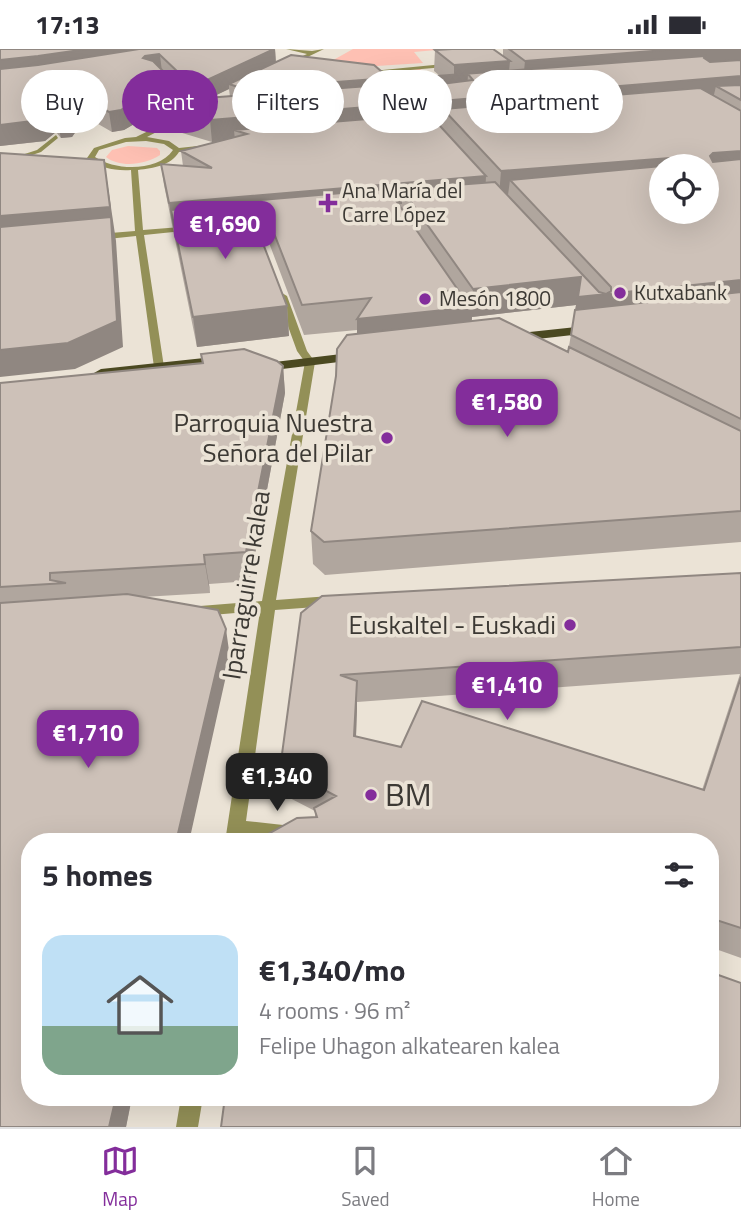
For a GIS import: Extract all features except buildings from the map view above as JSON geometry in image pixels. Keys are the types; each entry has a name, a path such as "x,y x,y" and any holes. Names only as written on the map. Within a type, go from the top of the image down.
{"main road":[{"path":"498,336 602,322"},
{"path":"240,364 159,367 95,380 240,364 306,356 371,349"}],"street":[{"path":"289,49 313,53"},
{"path":"280,69 321,49"},
{"path":"389,70 466,64"},
{"path":"425,67 428,70"},
{"path":"354,71 358,71"},
{"path":"91,158 96,149 103,146 138,139 150,133"},
{"path":"0,164 39,151 56,137"},
{"path":"138,139 160,141 175,146 177,150"},
{"path":"177,150 210,147"},
{"path":"77,160 91,158 100,165 134,169 171,160 177,150"},
{"path":"0,170 27,166"},
{"path":"134,169 139,233 159,367"},
{"path":"81,239 201,227"},
{"path":"276,281 306,356"},
{"path":"498,336 520,348"},
{"name":"Iparraguirre kalea","path":"235,833 306,356"},
{"path":"186,612 342,601"},
{"path":"187,1127 190,1106"}],"shaded area":[{"path":"353,49 436,50 414,52 423,63 361,67 328,63"},
{"path":"128,146 157,148 160,155 133,164 118,163 106,157 112,150"}],"place":[{"name":"Ana María del Carre López","path":"328,203"},
{"name":"Kutxabank","path":"620,293"},
{"name":"Mesón 1800","path":"425,299"},
{"name":"Parroquia Nuestra Señora del Pilar","path":"387,438"},
{"name":"Euskaltel - Euskadi","path":"570,625"},
{"name":"BM","path":"371,795"}]}
